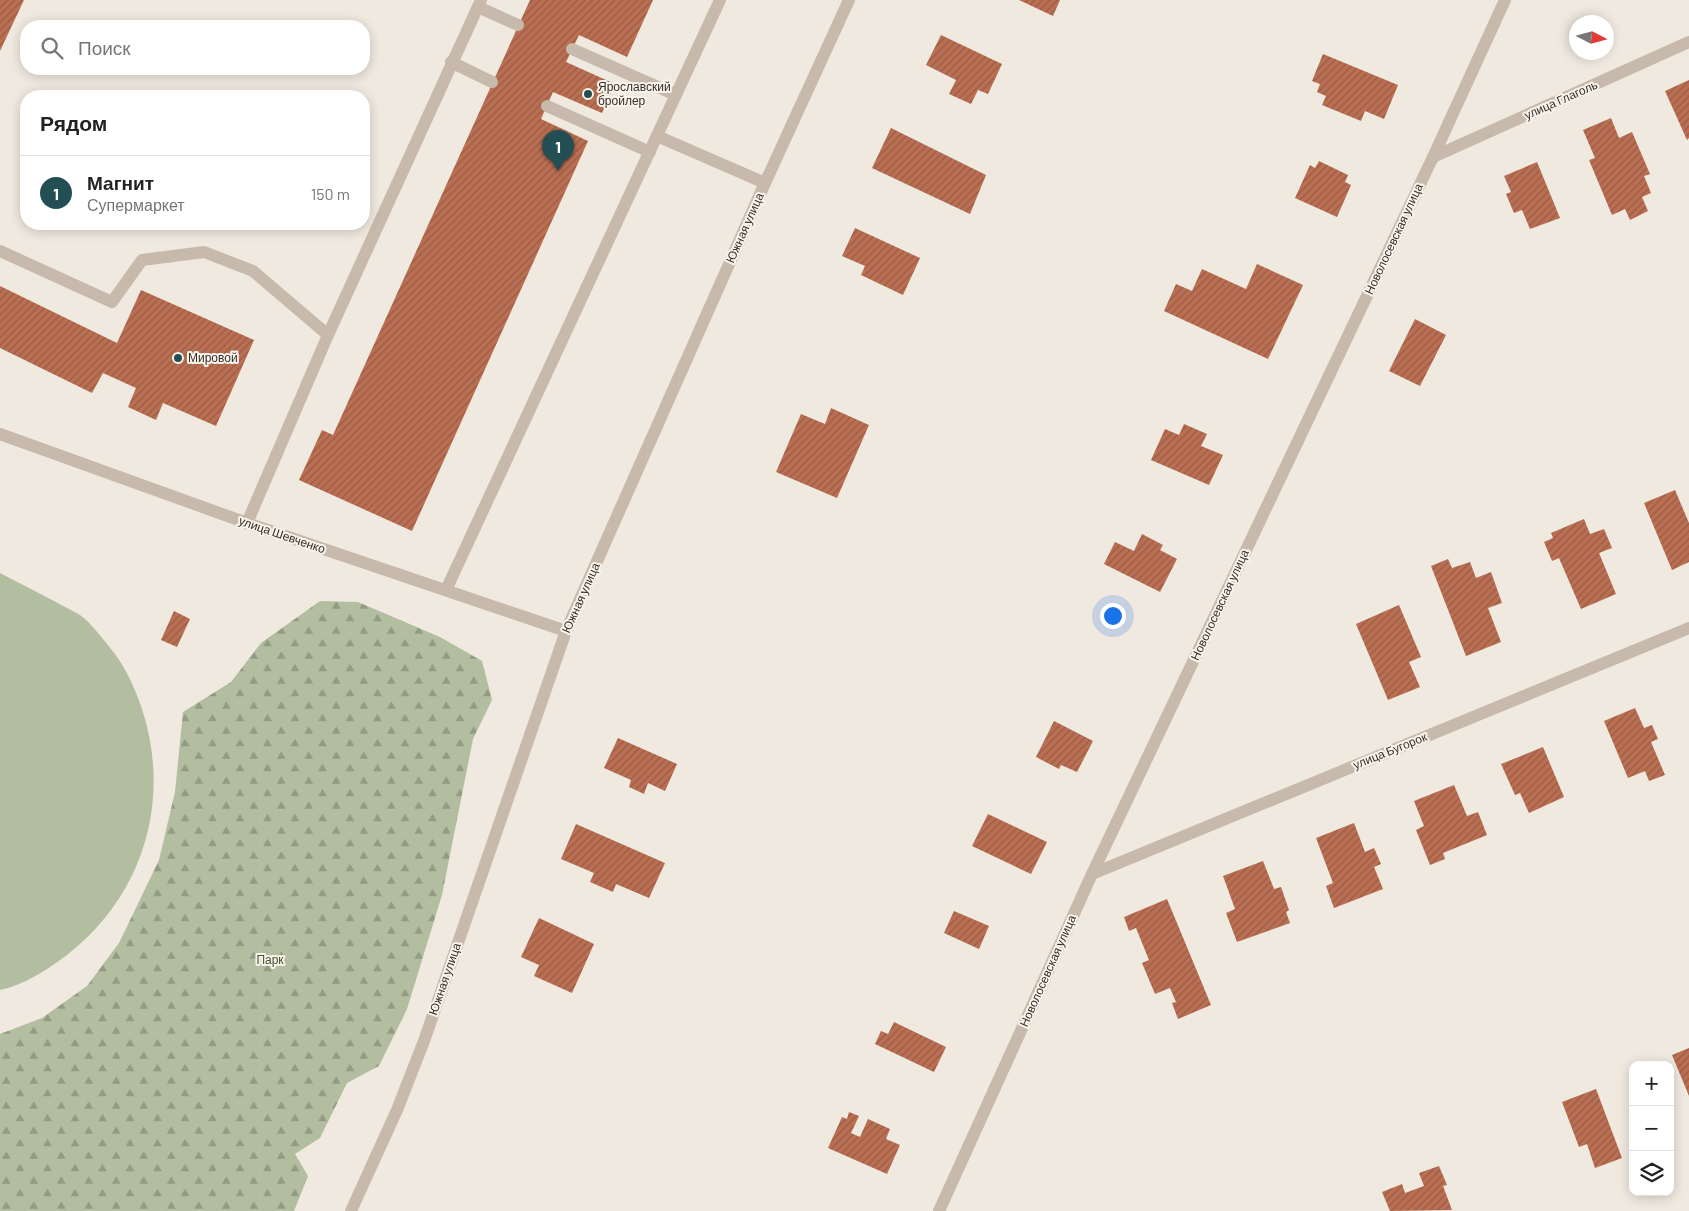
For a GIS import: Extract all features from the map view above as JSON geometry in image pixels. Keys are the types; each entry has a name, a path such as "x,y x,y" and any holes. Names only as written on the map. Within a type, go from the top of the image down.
{"street":[{"path":"446,590 720,0"},
{"name":"Южная улица","path":"351,1211 397,1110 424,1041 566,631 765,183 849,0"},
{"name":"Новолосевская улица","path":"940,1211 1092,874 1433,157 1505,0"},
{"path":"247,523 328,335 479,4 518,25"},
{"name":"улица Глаголь","path":"1433,157 1689,42"},
{"path":"572,49 676,95"},
{"path":"451,62 492,82"},
{"path":"547,106 650,152"},
{"path":"657,136 765,183"},
{"path":"0,251 112,302 142,260 204,252 253,271 328,335"},
{"name":"улица Шевченко","path":"0,434 247,523 566,631"},
{"name":"улица Бугорок","path":"1092,874 1689,628"}],"green space":[{"path":"0,573 80,615 116,656 129,678 142,709 151,744 154,778 151,812 144,844 132,875 115,905 93,931 67,955 18,985 0,990"},
{"name":"Парк","path":"320,601 358,602 440,637 482,661 492,700 473,739 442,895 407,1009 379,1066 347,1083 320,1138 295,1154 308,1176 294,1211 0,1211 0,1034 42,1018 87,986 119,943 159,860 175,792 183,712 231,682 261,643"}],"building":[{"path":"0,0 24,0 0,51"},
{"path":"530,0 653,0 627,57 579,35 566,62 615,84 602,113 553,92 541,119 588,141 412,531 299,480 322,430 333,435"},
{"path":"1019,0 1060,0 1053,16"},
{"path":"941,35 1002,64 988,94 978,90 971,104 949,94 956,80 926,65"},
{"path":"1323,54 1398,85 1384,119 1365,111 1361,121 1322,105 1326,96 1317,92 1320,84 1312,81"},
{"path":"1689,80 1689,138 1687,140 1665,91"},
{"path":"1611,118 1619,138 1632,132 1650,174 1644,176 1651,193 1642,197 1648,211 1630,220 1625,209 1612,215 1589,160 1595,158 1583,130"},
{"path":"891,128 986,175 970,214 872,168"},
{"path":"1319,161 1348,175 1345,182 1351,185 1337,217 1295,198 1310,165 1315,168"},
{"path":"1537,162 1560,218 1530,229 1522,210 1514,213 1506,194 1511,192 1504,176"},
{"path":"855,228 920,258 903,295 861,275 865,266 842,256"},
{"path":"1257,264 1303,285 1268,359 1164,311 1176,284 1192,291 1202,269 1246,289"},
{"name":"Мировой","path":"0,286 117,343 141,290 254,340 216,426 163,403 156,420 128,407 136,388 103,373 92,393 0,348"},
{"path":"1415,319 1446,335 1420,386 1389,371"},
{"path":"831,408 869,425 837,498 776,472 801,414 825,424"},
{"path":"1184,424 1207,434 1201,446 1223,455 1209,485 1151,460 1165,429 1179,435"},
{"path":"1675,490 1689,523 1689,562 1672,570 1644,503"},
{"path":"1584,519 1590,534 1604,529 1612,548 1599,553 1616,594 1581,609 1559,558 1552,561 1544,542 1553,538 1551,533"},
{"path":"1142,534 1163,545 1160,550 1177,559 1160,592 1104,564 1115,542 1134,551"},
{"path":"1448,559 1452,568 1470,562 1476,578 1491,572 1502,603 1488,608 1501,642 1466,656 1431,566"},
{"path":"1399,605 1421,657 1409,662 1420,687 1388,700 1356,624"},
{"path":"174,611 190,619 177,647 161,640"},
{"path":"1635,708 1644,728 1652,725 1658,739 1651,742 1665,775 1649,781 1645,771 1628,778 1604,721"},
{"path":"1054,721 1093,741 1077,772 1061,765 1059,769 1036,757"},
{"path":"618,738 677,764 665,791 648,783 644,794 629,787 631,780 604,768"},
{"path":"1543,747 1564,797 1529,813 1520,793 1515,795 1501,764"},
{"path":"1454,785 1467,816 1478,812 1487,835 1443,853 1445,859 1430,865 1416,830 1424,826 1414,801"},
{"path":"988,814 1047,842 1031,874 972,846"},
{"path":"1354,823 1365,852 1374,848 1381,864 1374,867 1383,889 1334,908 1326,886 1333,883 1316,838"},
{"path":"576,824 665,863 649,898 616,884 613,892 590,882 594,873 561,859"},
{"path":"1263,861 1274,889 1281,887 1289,910 1286,912 1290,923 1237,942 1226,913 1235,909 1223,876"},
{"path":"1167,899 1211,1005 1178,1019 1172,1003 1176,1002 1170,988 1155,994 1142,963 1149,960 1136,928 1129,931 1124,917"},
{"path":"954,911 989,926 979,949 944,933"},
{"path":"539,918 594,944 572,993 534,976 539,965 521,957"},
{"path":"894,1022 946,1047 934,1072 875,1044 881,1031 888,1034"},
{"path":"1689,1048 1689,1096 1672,1055"},
{"path":"1596,1089 1622,1158 1595,1168 1587,1144 1579,1147 1562,1102"},
{"path":"849,1112 859,1116 851,1133 860,1137 868,1119 890,1129 886,1139 900,1145 887,1174 828,1148 842,1117 847,1119"},
{"path":"1439,1166 1447,1185 1443,1186 1452,1210 1390,1211 1382,1192 1402,1184 1405,1193 1424,1186 1419,1173"}],"place":[{"name":"Ярославский бройлер","path":"588,94"},
{"name":"Магнит","path":"558,171"},
{"name":"Мировой","path":"178,358"}]}
